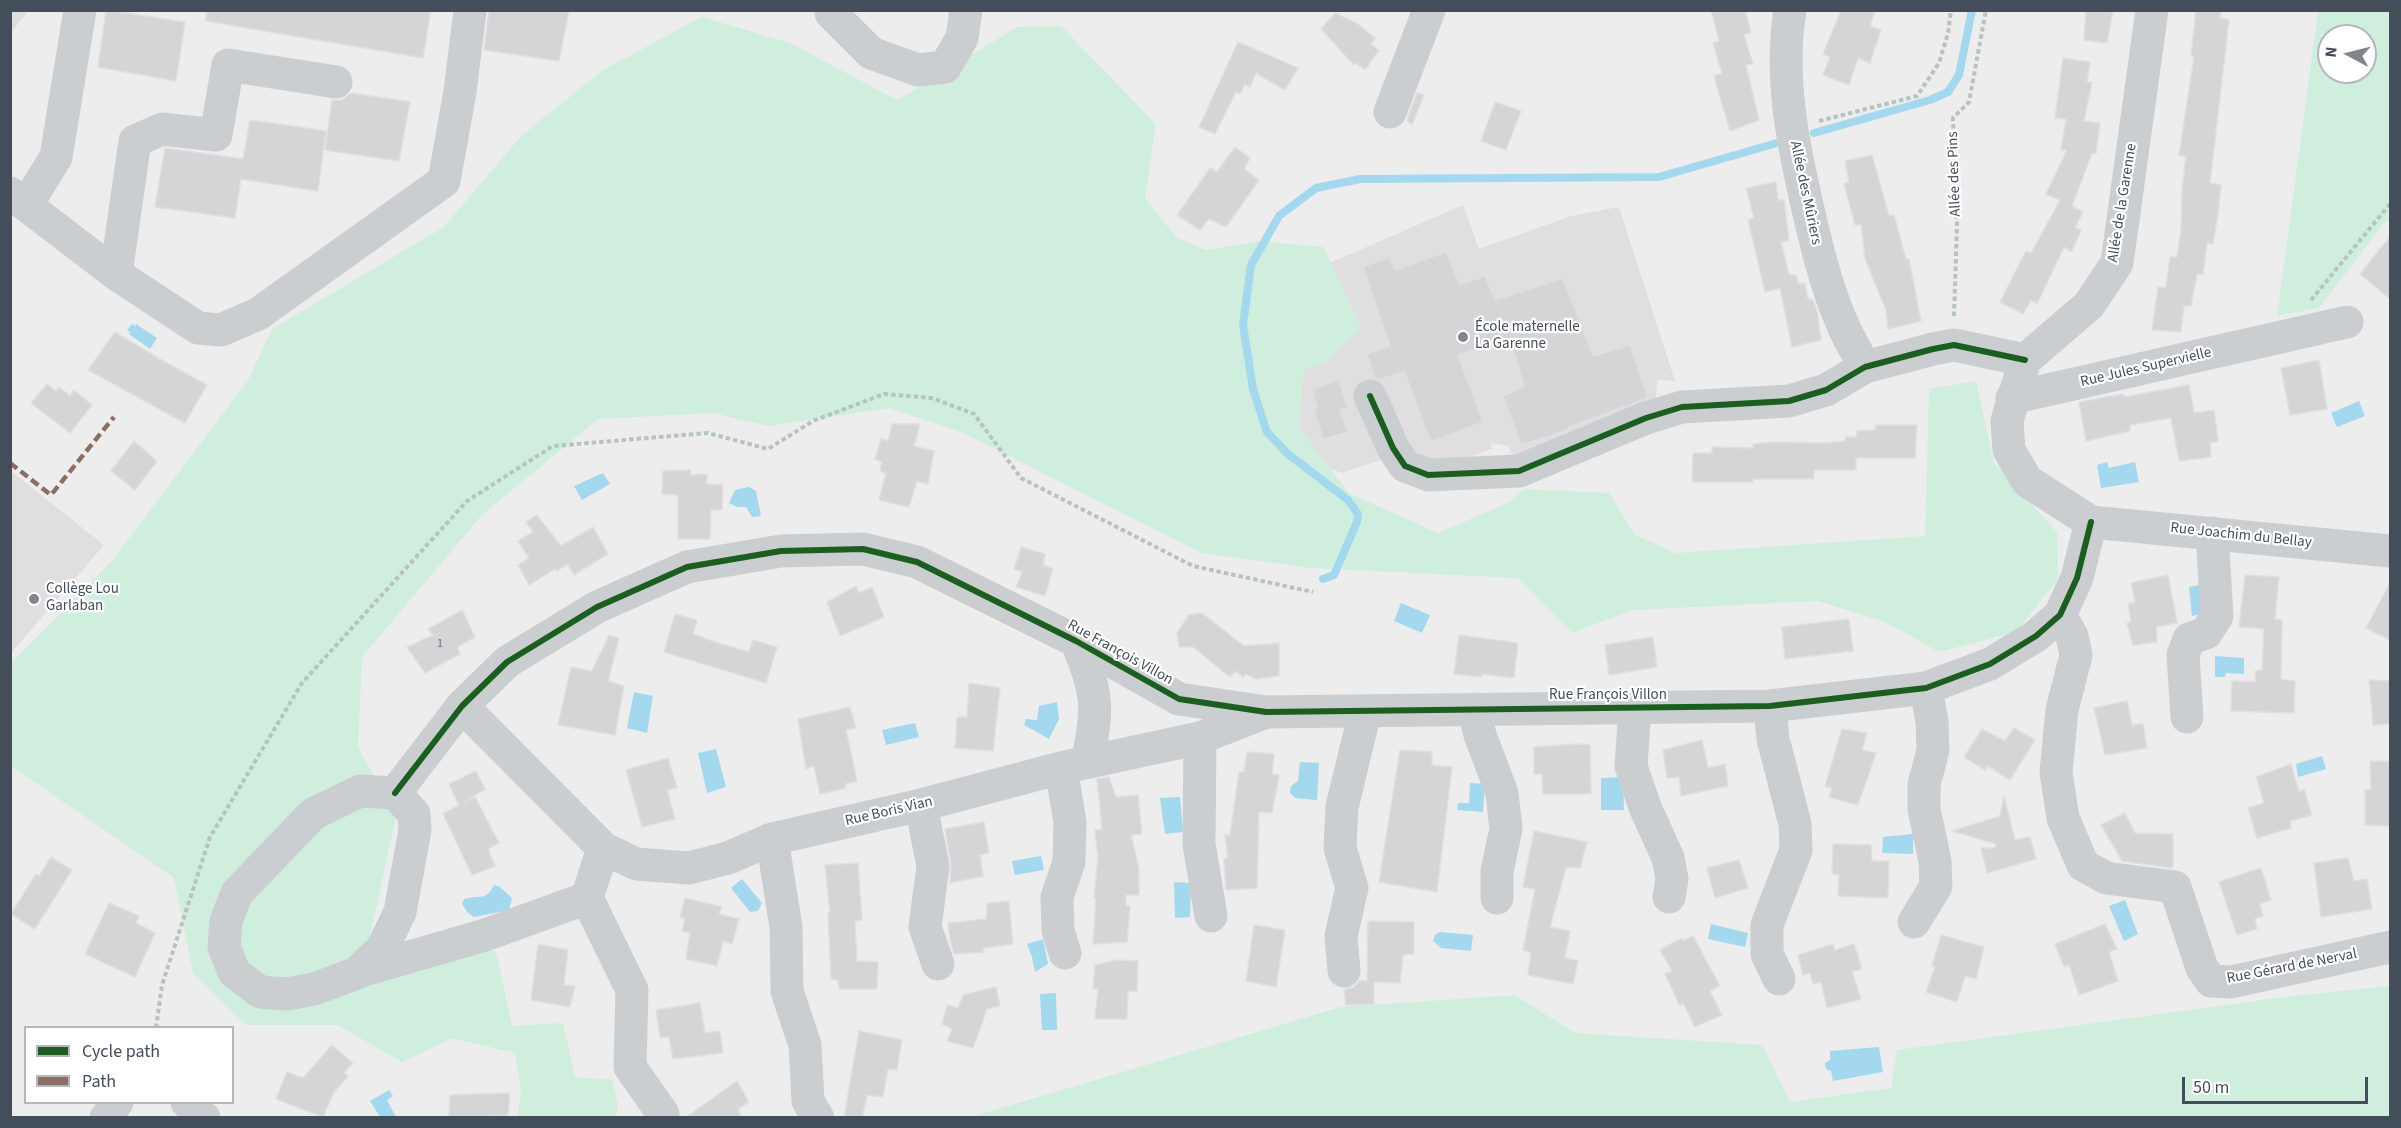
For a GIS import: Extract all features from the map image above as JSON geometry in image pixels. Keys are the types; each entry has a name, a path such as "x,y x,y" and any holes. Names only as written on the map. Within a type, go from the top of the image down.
{"street":[{"path":"80,10 56,157 19,198 116,274 198,328 221,330 258,314 444,181 460,92 470,10"},
{"path":"831,13 870,53 918,70 945,67 962,38 966,10"},
{"path":"1390,112 1429,10"},
{"name":"Allée des Mûriers","path":"1790,10 1787,29 1786,88 1792,128 1821,265 1842,322 1864,367"},
{"name":"Allée de la Garenne","path":"2025,360 2089,305 2117,263 2152,10"},
{"path":"116,274 135,141 162,129 216,135 228,66 336,82"},
{"name":"Rue Jules Supervielle","path":"2012,398 2347,322"},
{"path":"1370,396 1393,448 1405,466 1428,474 1519,471 1646,418 1682,407 1789,401 1826,390 1864,367 1954,345 2025,360 2007,421 2009,450 2027,481 2091,522 2077,579 2060,615"},
{"name":"Rue Joachim du Bellay","path":"2091,522 2391,552"},
{"path":"2187,717 2183,656 2189,639 2206,633 2217,616 2212,533"},
{"name":"Rue François Villon","path":"395,793 462,706 507,662 597,607 687,567 781,551 863,549 917,562 1076,641 1179,699 1266,712 1770,706 1926,688 1990,664 2036,636 2060,615"},
{"name":"Rue Gérard de Nerval","path":"2060,615 2072,636 2076,655 2062,710 2056,772 2063,818 2083,865 2106,878 2175,887 2202,968 2211,981 2231,982 2391,946"},
{"path":"1065,953 1058,930 1057,897 1069,862 1074,765 1095,724 1095,694 1088,668 1076,641"},
{"path":"1914,922 1936,886 1935,861 1924,809 1924,784 1934,750 1926,688"},
{"name":"Rue Boris Vian","path":"462,706 603,848 636,864 689,868 728,858 772,839 921,805 1074,765 1200,738"},
{"path":"1770,706 1773,739 1795,824 1796,849 1767,925 1767,954 1779,979"},
{"path":"1635,708 1631,766 1645,807 1668,858 1672,879 1669,897"},
{"path":"1474,709 1480,735 1503,793 1506,829 1497,871 1497,898"},
{"name":"Rue François Villon","path":"1200,738 1266,712"},
{"path":"1344,971 1341,936 1352,888 1340,848 1342,807 1365,712"},
{"path":"1200,738 1199,844 1211,916"},
{"path":"357,973 382,950 400,912 415,830 414,814 395,793 360,791 313,814 237,893 226,921 224,947 234,972 260,992 287,994 314,989 357,973 485,935 587,898"},
{"path":"921,805 933,866 925,927 938,964"},
{"path":"772,839 786,927 787,991 805,1046 808,1101 818,1118"},
{"path":"603,848 587,898 632,990 630,1067 663,1114"},
{"path":"106,1118 116,1104"},
{"path":"189,1104 204,1118"}],"path":[{"path":"1792,128 1917,96 1939,63 1952,10"},
{"path":"2309,302 2391,204"}],"shaded area":[{"path":"10,11 28,11 11,33"},
{"name":"École maternelle La Garenne","path":"1463,205 1479,249 1571,216 1619,207 1675,381 1657,380 1656,401 1515,461 1508,446 1492,443 1491,449 1445,465 1390,457 1342,473 1296,455 1261,293"},
{"name":"Collège Lou Garlaban","path":"11,471 104,545 11,653"}],"green space":[{"path":"2318,11 2390,11 2390,220 2384,223 2319,308 2277,316"},
{"path":"702,17 790,43 897,100 1017,27 1061,26 1156,124 1145,198 1177,238 1206,250 1258,241 1323,247 1361,328 1326,363 1304,370 1299,427 1349,493 1438,533 1510,502 1524,489 1609,493 1635,535 1676,553 1925,536 1929,389 1976,381 1994,463 2057,532 2058,579 2016,632 1939,652 1885,622 1818,601 1632,610 1572,633 1518,578 1310,568 1201,553 966,434 890,408 768,426 713,413 598,419 482,515 362,657 358,747 396,816 369,941 496,951 512,1026 563,1023 575,1077 612,1080 618,1105 616,1117 517,1117 521,1091 515,1053 452,1038 402,1062 337,1025 246,1025 193,973 174,878 11,766 11,663 110,563 247,382 272,329 444,227 521,136 603,70"},
{"path":"2390,986 2390,1117 971,1117 1341,1007 1515,995 1575,1033 1762,1045 1790,1102 1891,1088 1897,1050 2292,996"}],"water":[{"path":"132,324 135,326 136,324 157,338 150,349 129,334 127,330"},
{"path":"2359,401 2365,416 2337,427 2331,413"},
{"path":"2107,462 2109,468 2135,462 2139,482 2101,488 2097,465"},
{"path":"603,473 610,484 582,500 574,486"},
{"path":"749,487 756,491 761,516 752,517 746,507 737,507 729,503 735,490"},
{"path":"2204,584 2207,613 2192,616 2189,587"},
{"path":"1401,603 1430,615 1422,633 1394,621"},
{"path":"2215,656 2244,658 2244,674 2226,673 2225,677 2215,677"},
{"path":"634,692 653,696 647,733 627,728"},
{"path":"1057,702 1059,719 1049,739 1024,725 1026,719 1037,720 1039,706"},
{"path":"915,723 919,737 886,745 882,730"},
{"path":"716,749 726,787 707,793 698,753"},
{"path":"2322,756 2326,769 2298,777 2296,764"},
{"path":"1300,762 1319,763 1317,800 1295,798 1290,793 1291,786 1298,781"},
{"path":"1623,777 1624,810 1601,810 1601,778"},
{"path":"1470,783 1485,784 1483,812 1457,810 1458,803 1469,803"},
{"path":"1180,797 1183,832 1165,834 1160,798"},
{"path":"1913,834 1913,854 1882,853 1883,837"},
{"path":"1041,856 1044,870 1015,875 1012,861"},
{"path":"742,879 762,903 758,911 750,912 731,888"},
{"path":"1174,882 1191,883 1190,917 1175,918"},
{"path":"494,885 500,887 512,898 509,910 474,917 468,913 462,904 464,899 485,896"},
{"path":"2125,900 2138,934 2124,941 2109,906"},
{"path":"1711,924 1748,933 1745,947 1708,939"},
{"path":"1440,932 1473,935 1471,951 1441,948 1433,941 1435,935"},
{"path":"1043,939 1048,964 1035,972 1027,944"},
{"path":"1056,993 1057,1030 1042,1030 1040,994"},
{"path":"1879,1047 1883,1072 1833,1081 1831,1071 1826,1069 1825,1063 1830,1060 1830,1051"},
{"path":"389,1090 393,1096 387,1100 396,1117 380,1117 370,1101"}],"building":[{"path":"106,10 185,22 176,81 98,67"},
{"path":"207,10 431,10 423,58 206,21"},
{"path":"489,10 569,10 559,61 484,50"},
{"path":"1711,10 1745,10 1751,32 1744,35 1753,64 1746,65 1759,120 1730,131 1714,76 1722,73 1713,43 1719,41"},
{"path":"1841,10 1875,10 1870,26 1881,30 1870,63 1858,58 1849,85 1823,75 1830,57 1823,54"},
{"path":"2086,10 2113,10 2107,43 2084,40"},
{"path":"2196,10 2221,10 2220,18 2229,20 2210,183 2221,185 2218,214 2213,244 2207,243 2203,275 2197,274 2191,306 2184,306 2181,332 2152,330 2158,287 2166,287 2170,257 2177,257 2181,229 2186,156 2179,155 2194,57 2191,55"},
{"path":"1335,13 1358,24 1375,38 1371,44 1379,50 1365,70 1356,63 1354,65 1321,29"},
{"path":"1238,42 1298,68 1285,90 1256,73 1250,87 1245,84 1240,94 1236,92 1215,134 1199,127"},
{"path":"2063,58 2090,62 2087,82 2092,82 2084,121 2100,123 2096,154 2092,153 2072,206 2083,212 2075,228 2081,230 2072,252 2064,247 2037,304 2031,300 2023,314 2000,302 2026,251 2031,253 2060,200 2046,194 2067,150 2061,150 2066,119 2055,118"},
{"path":"351,93 410,102 399,161 325,150 332,100 342,100"},
{"path":"1417,93 1424,95 1412,125 1407,120"},
{"path":"1495,102 1521,111 1506,150 1481,141"},
{"path":"250,120 326,131 318,191 241,179 235,218 155,207 165,148 243,159"},
{"path":"1235,147 1250,158 1244,169 1259,180 1226,227 1209,219 1200,230 1177,215 1210,168 1217,172"},
{"path":"1872,155 1889,216 1894,215 1906,259 1909,259 1921,321 1888,329 1886,310 1865,259 1861,224 1855,225 1844,184 1849,182 1845,161"},
{"path":"1776,182 1778,200 1784,200 1789,240 1781,242 1789,275 1796,275 1799,284 1805,283 1808,299 1813,300 1817,310 1821,340 1792,347 1780,288 1765,292 1748,220 1754,218 1746,188"},
{"path":"2391,235 2391,300 2360,274"},
{"path":"1446,252 1460,285 1485,276 1495,300 1563,278 1593,356 1630,345 1648,398 1569,427 1568,430 1521,445 1503,396 1524,386 1510,339 1458,355 1483,422 1431,442 1404,371 1379,380 1375,379 1367,354 1390,346 1363,267 1389,257 1395,270"},
{"path":"115,332 207,385 185,423 88,370"},
{"path":"2319,360 2327,409 2290,415 2281,368"},
{"path":"1339,380 1348,408 1340,410 1348,432 1323,439 1314,410 1317,409 1312,389"},
{"path":"47,384 56,391 59,387 70,396 74,390 92,405 70,433 31,403"},
{"path":"2189,385 2194,413 2214,410 2218,441 2210,443 2211,457 2179,461 2171,418 2130,425 2130,431 2086,441 2079,402 2123,394 2124,397"},
{"path":"892,424 920,424 914,446 934,451 928,484 917,481 909,507 879,500 886,473 880,471 882,462 875,459 881,439 888,441"},
{"path":"1876,425 1917,425 1915,458 1856,458 1856,470 1814,470 1814,479 1692,482 1693,453 1712,453 1712,447 1753,448 1753,444 1772,442 1845,441 1845,437 1856,437 1857,431 1875,430"},
{"path":"134,441 157,461 135,490 111,471"},
{"path":"690,470 691,475 707,474 707,484 723,485 722,510 711,510 710,539 678,539 678,495 662,494 663,471"},
{"path":"537,515 561,546 593,527 608,554 574,575 568,564 529,585 518,565 529,558 518,541 533,532 526,522"},
{"path":"1021,547 1045,554 1043,565 1053,569 1045,596 1016,587 1022,572 1014,569"},
{"path":"2168,575 2177,623 2156,627 2157,642 2133,645 2127,623 2131,622 2128,604 2135,602 2131,583"},
{"path":"2245,575 2279,577 2275,619 2282,620 2281,679 2295,681 2294,713 2231,711 2232,681 2255,682 2256,670 2262,670 2264,629 2239,627"},
{"path":"2391,581 2391,641 2366,628"},
{"path":"856,586 859,593 872,587 884,617 840,636 827,602"},
{"path":"462,610 475,637 457,647 460,654 425,673 407,647 433,635 428,629"},
{"path":"1202,613 1244,646 1279,643 1279,676 1255,679 1246,674 1243,677 1236,671 1230,677 1193,647 1179,647 1177,633 1189,615"},
{"path":"675,614 697,620 693,634 721,644 749,652 753,640 777,647 766,683 664,652"},
{"path":"1849,619 1853,651 1785,659 1782,627"},
{"path":"609,635 619,638 608,681 624,686 615,735 558,725 571,667 592,671"},
{"path":"1459,635 1518,643 1514,678 1482,674 1481,677 1454,674"},
{"path":"1653,637 1657,667 1609,675 1605,645"},
{"path":"2369,680 2391,681 2391,724 2373,725"},
{"path":"969,683 1000,688 993,751 955,748 957,717 967,717"},
{"path":"2127,701 2132,725 2143,724 2147,748 2105,755 2094,708"},
{"path":"850,707 856,728 846,730 857,781 845,784 846,788 820,794 814,766 806,769 798,719"},
{"path":"2014,728 2035,740 2010,780 1988,766 1985,770 1964,757 1982,729 2005,741"},
{"path":"1842,729 1867,733 1862,750 1876,753 1858,805 1829,797 1832,788 1825,786"},
{"path":"1702,740 1708,768 1725,764 1728,786 1681,796 1679,777 1667,778 1663,750"},
{"path":"1590,745 1591,794 1543,794 1542,774 1534,774 1534,747"},
{"path":"1400,750 1432,752 1432,765 1452,767 1437,892 1379,882"},
{"path":"1247,752 1274,754 1272,774 1279,775 1272,813 1259,812 1257,888 1226,890 1224,858 1228,858 1225,835 1230,835 1239,772 1244,772"},
{"path":"668,758 677,788 667,790 675,819 642,827 626,770"},
{"path":"2370,761 2391,761 2391,826 2365,825 2365,789 2371,790"},
{"path":"2291,764 2299,792 2304,789 2312,815 2291,821 2291,828 2257,838 2248,808 2264,803 2256,777"},
{"path":"476,771 485,789 464,803 475,797 499,843 488,849 495,866 472,875 443,814 459,805 449,784"},
{"path":"1109,777 1116,797 1138,795 1142,834 1131,835 1139,869 1139,895 1126,895 1126,906 1130,906 1127,942 1093,944 1098,858 1095,831 1102,829 1097,779"},
{"path":"2004,795 2015,840 2030,837 2036,859 1987,873 1981,848 1995,848 1996,844 1952,831 2000,816"},
{"path":"2125,813 2135,833 2173,834 2173,868 2122,861 2101,825"},
{"path":"984,822 989,853 980,855 983,876 950,883 951,863 945,829"},
{"path":"1534,831 1587,842 1580,868 1566,867 1550,927 1570,931 1565,958 1578,961 1573,984 1528,975 1531,953 1523,950 1535,889 1523,887"},
{"path":"1833,844 1871,845 1872,861 1889,861 1888,898 1838,896 1839,875 1832,874"},
{"path":"51,857 72,870 35,929 11,914 36,874 39,876"},
{"path":"2348,858 2354,881 2367,879 2372,909 2321,917 2314,863"},
{"path":"1739,860 1748,888 1715,898 1707,868"},
{"path":"858,863 862,920 855,921 857,961 878,962 877,989 839,989 838,980 831,979 828,913 830,913 825,865"},
{"path":"2261,868 2271,900 2260,904 2263,916 2255,919 2257,929 2237,935 2219,882"},
{"path":"685,898 722,907 719,914 739,919 732,944 723,941 717,966 686,959 690,933 682,931 685,919 680,917"},
{"path":"1009,901 1013,944 983,948 984,952 954,954 948,923 986,919 987,903"},
{"path":"109,903 139,916 136,923 155,933 135,977 85,954"},
{"path":"1368,921 1414,922 1414,954 1403,955 1400,983 1374,982 1374,1004 1346,1005 1344,990 1354,987 1360,980 1367,981"},
{"path":"2105,924 2117,949 2109,952 2118,981 2079,995 2069,965 2064,967 2055,944"},
{"path":"1254,925 1285,930 1276,987 1246,981"},
{"path":"1941,935 1984,947 1976,979 1965,976 1957,1002 1926,992 1935,967 1932,966"},
{"path":"1693,936 1720,986 1710,991 1722,1015 1695,1027 1683,1003 1680,1006 1665,974 1672,971 1660,950 1682,938 1683,941"},
{"path":"538,944 568,950 564,985 575,986 570,1007 531,1000"},
{"path":"1833,944 1835,950 1854,944 1862,969 1852,972 1861,999 1827,1008 1821,982 1813,984 1810,973 1803,975 1798,955"},
{"path":"1117,960 1138,961 1137,991 1128,991 1127,1019 1095,1019 1098,989 1093,989 1095,965"},
{"path":"996,987 1000,1006 987,1009 973,1048 947,1041 952,1029 942,1024 947,1005 958,1008 963,995"},
{"path":"700,1003 705,1033 720,1031 723,1053 673,1059 669,1037 660,1038 656,1010"},
{"path":"859,1031 902,1040 897,1070 888,1069 883,1097 867,1095 862,1118 844,1118"},
{"path":"332,1045 353,1063 344,1073 348,1076 334,1092 323,1117 276,1099 287,1072 303,1078"},
{"path":"737,1081 749,1102 738,1109 742,1118 685,1118"},
{"path":"510,1093 508,1115 449,1118 450,1095"}],"waterway":[{"path":"1814,133 1930,100 1948,92 1959,75 1972,10"},
{"path":"1323,579 1334,575 1357,522 1358,514 1348,500 1288,454 1267,432 1253,389 1243,325 1251,265 1279,216 1316,188 1360,179 1659,177 1777,143"}],"marked path":[{"path":"10,463 51,495 114,417"}],"cycle path":[{"path":"1370,396 1393,448 1405,466 1428,475 1519,471 1646,418 1682,407 1789,401 1826,390 1865,367 1933,349 1954,345 2025,360"},
{"path":"395,793 462,706 507,662 597,607 687,567 781,551 863,549 917,562 1076,641 1179,699 1266,712 1770,706 1926,688 1990,664 2036,636 2060,615 2077,578 2091,522"}],"place":[{"name":"École maternelle La Garenne","path":"1463,337"},
{"name":"Collège Lou Garlaban","path":"34,599"}]}
